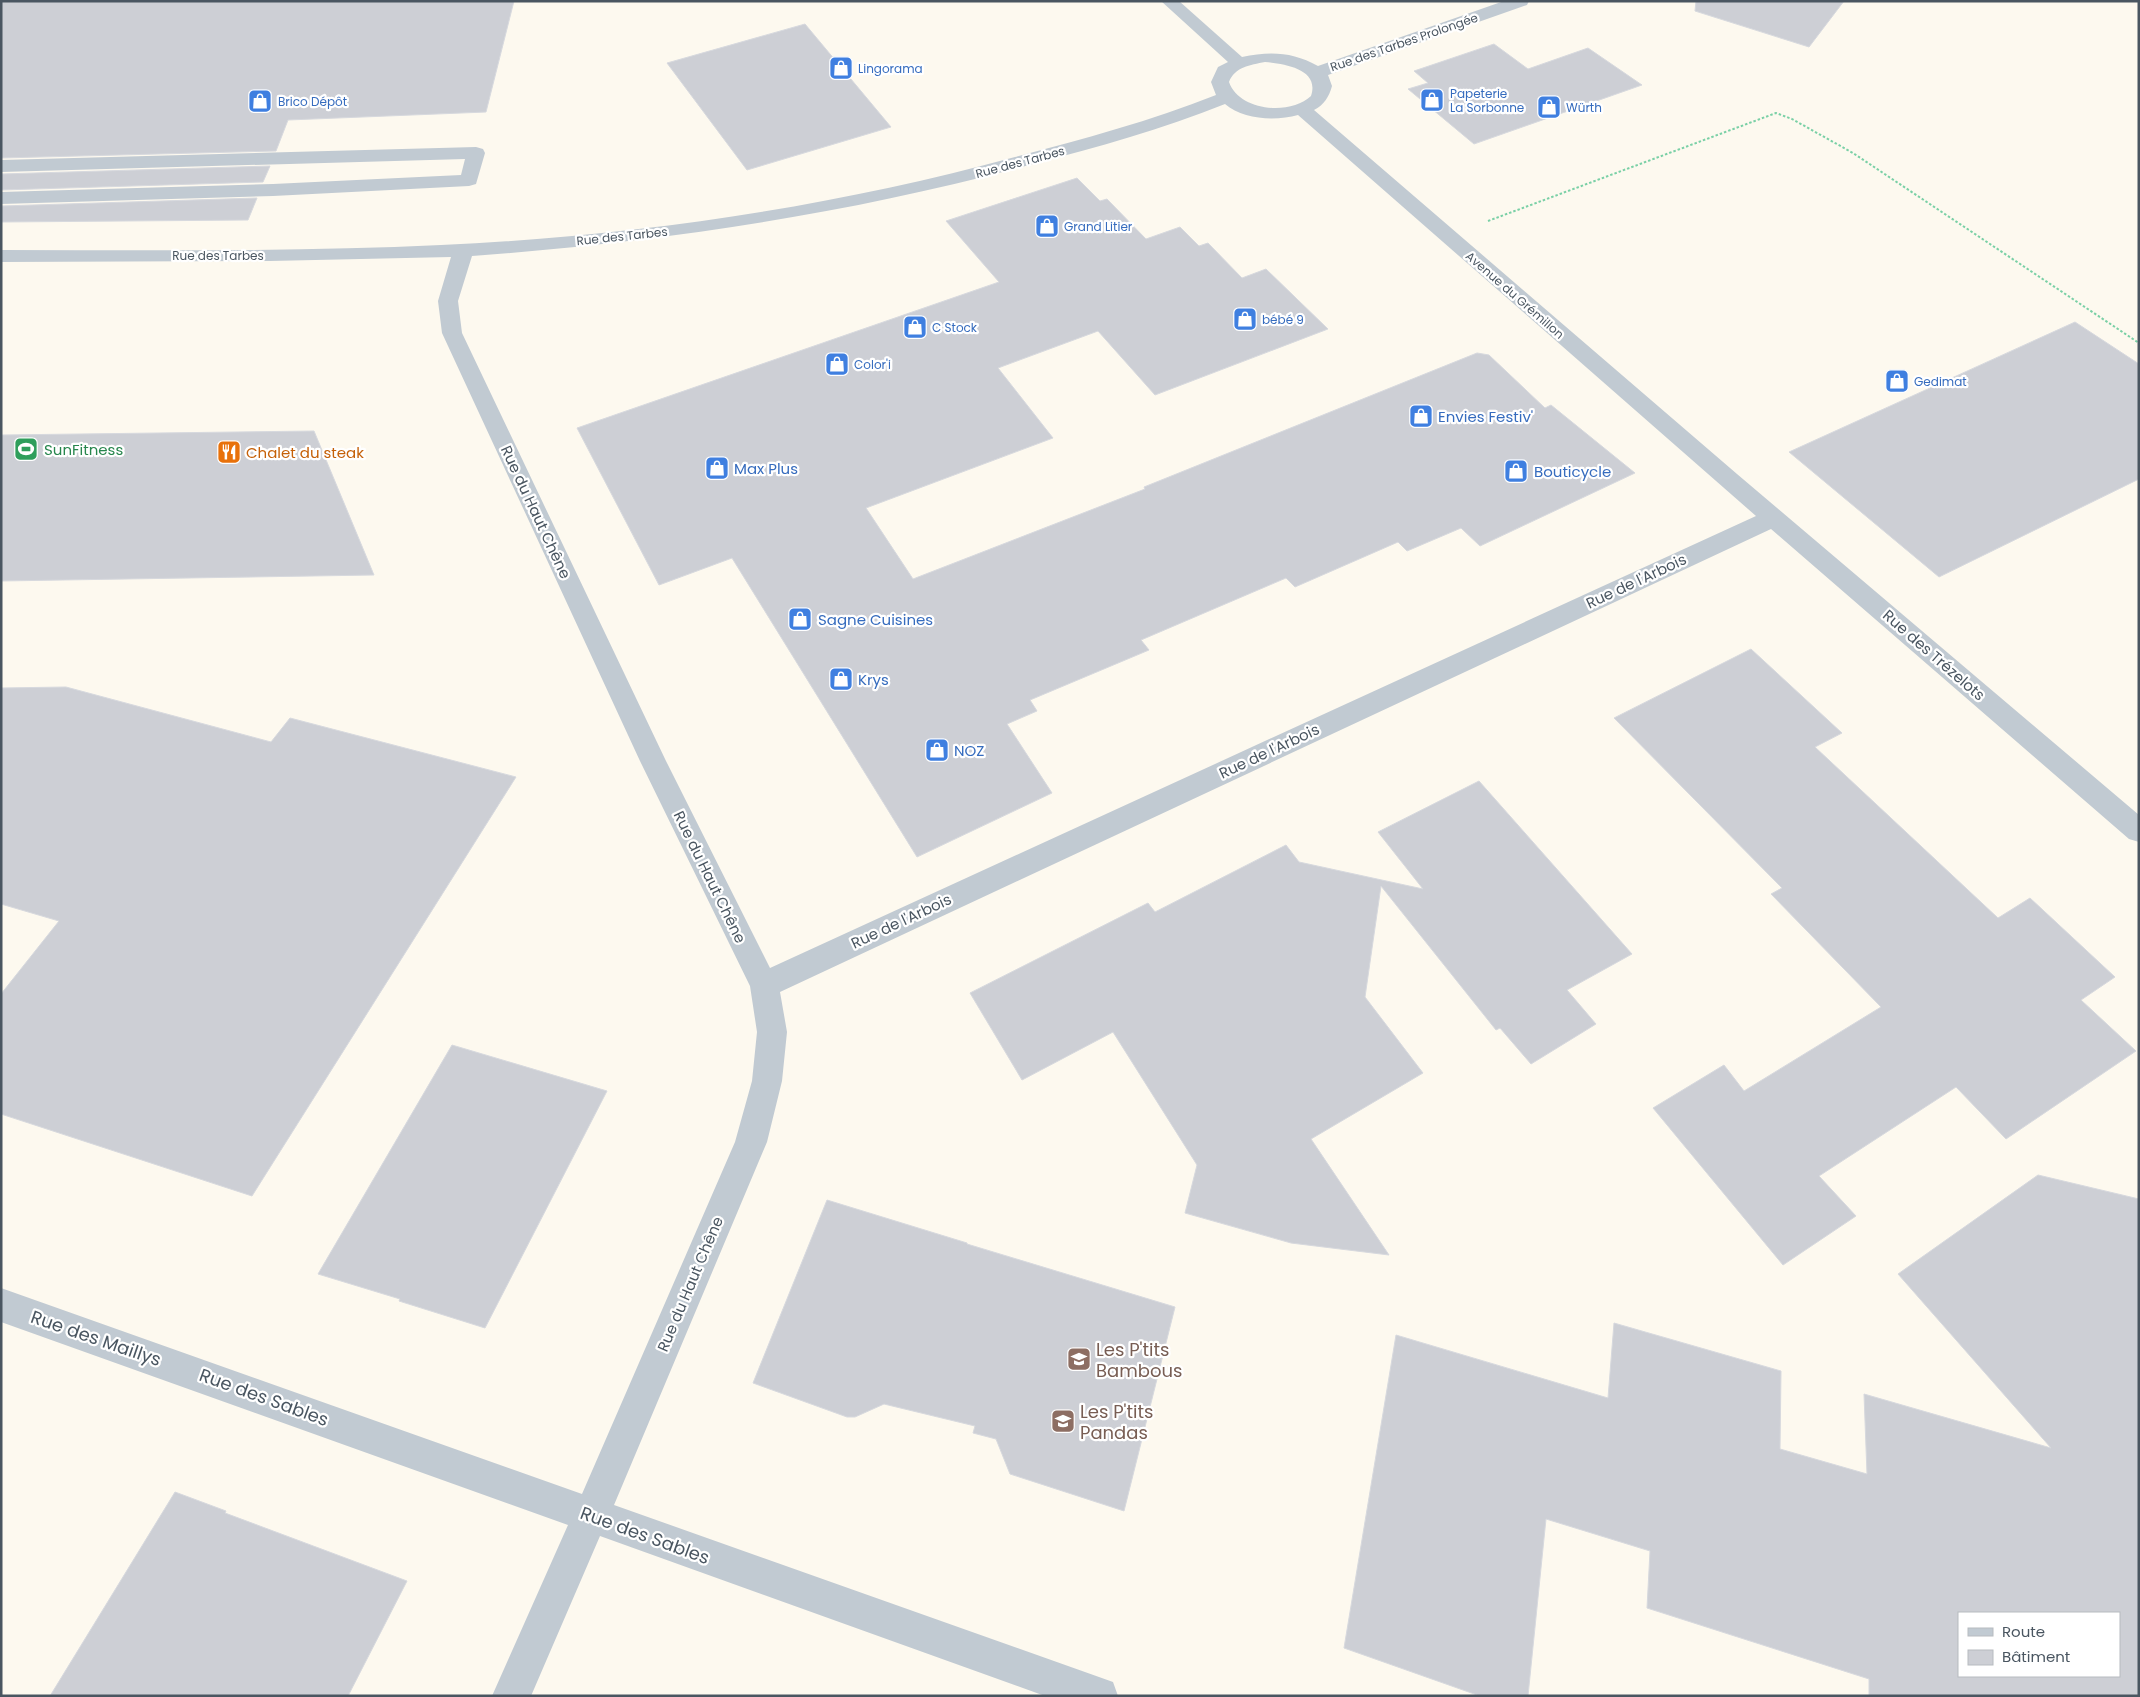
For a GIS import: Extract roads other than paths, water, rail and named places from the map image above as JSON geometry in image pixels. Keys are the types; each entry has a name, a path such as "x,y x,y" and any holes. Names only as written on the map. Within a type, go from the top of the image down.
{"street":[{"path":"1169,1 1238,62"},
{"name":"Rue des Tarbes Prolongée","path":"1316,73 1521,1"},
{"path":"1258,58 1280,58 1294,61 1316,73 1322,81 1323,89 1320,97 1302,109 1286,112 1269,113 1237,105 1226,97 1220,87 1220,78 1227,69 1238,62 1258,58"},
{"name":"Rue des Tarbes","path":"1,256 382,254 618,238 778,216 893,194 1068,149 1201,107 1226,97"},
{"name":"Avenue du Grémillon","path":"1302,109 1729,480"},
{"path":"1,166 476,153 469,180 273,190 1,198"},
{"name":"Rue du Haut Chêne","path":"463,250 448,301 452,332 653,761 764,984 772,1032 767,1081 751,1142 591,1516 511,1696"},
{"name":"Rue des Trézelots","path":"1729,480 2139,831"},
{"name":"Rue de l'Arbois","path":"764,984 1774,518"},
{"name":"Rue des Maillys","path":"1,1305 191,1371"},
{"name":"Rue des Sables","path":"191,1371 591,1516 1099,1696"}],"place":[{"name":"Lingorama","path":"841,68"},
{"name":"Papeterie La Sorbonne","path":"1432,100"},
{"name":"Brico Dépôt","path":"260,101"},
{"name":"Würth","path":"1549,107"},
{"name":"Grand Litier","path":"1047,226"},
{"name":"bébé 9","path":"1245,319"},
{"name":"C Stock","path":"915,327"},
{"name":"Color'i","path":"837,364"},
{"name":"Gedimat","path":"1897,381"},
{"name":"Envies Festiv'","path":"1421,416"},
{"name":"SunFitness","path":"26,449"},
{"name":"Chalet du steak","path":"229,452"},
{"name":"Max Plus","path":"717,468"},
{"name":"Bouticycle","path":"1516,471"},
{"name":"Sagne Cuisines","path":"800,619"},
{"name":"Krys","path":"841,679"},
{"name":"NOZ","path":"937,750"},
{"name":"Les P'tits Bambous","path":"1079,1359"},
{"name":"Les P'tits Pandas","path":"1063,1421"}]}
